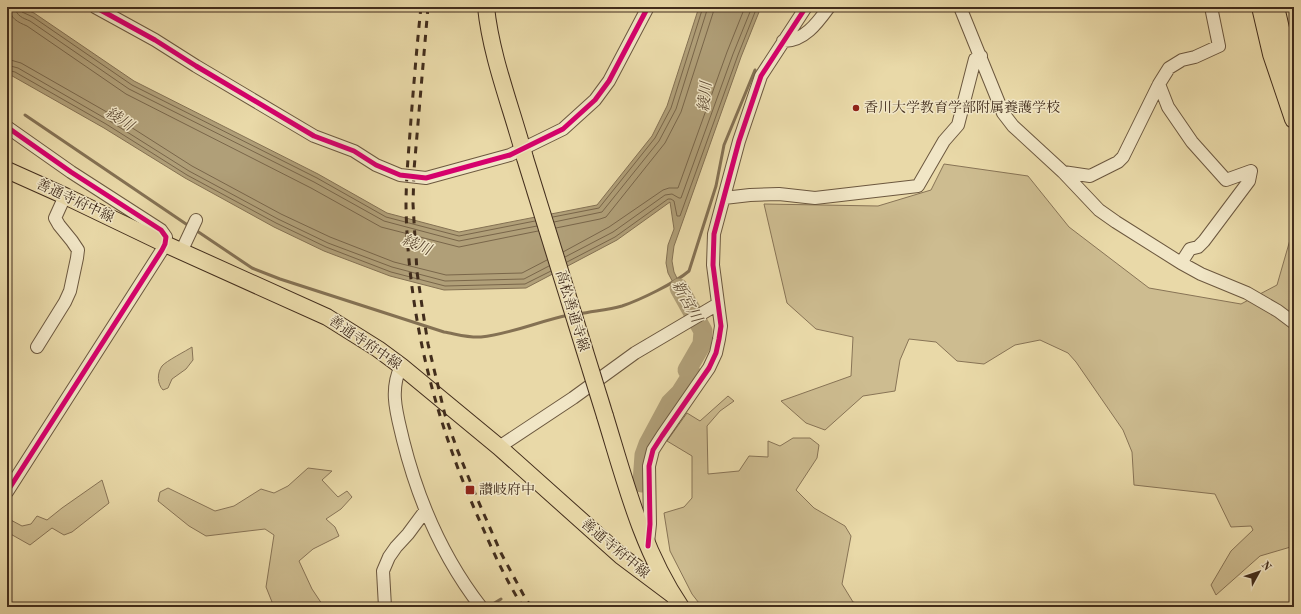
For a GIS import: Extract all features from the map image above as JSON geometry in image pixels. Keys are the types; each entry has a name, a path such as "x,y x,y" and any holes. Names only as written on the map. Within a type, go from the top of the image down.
{"highway":[{"path":"1261,7 1272,54 1294,119"},
{"path":"1275,7 1285,50 1294,78"}],"main road":[{"name":"高松善通寺線","path":"486,7 497,63 629,493 648,546 677,601"},
{"name":"善通寺府中線","path":"7,170 65,196 181,252 327,317 378,349 401,366 498,447 628,562 677,601"},
{"path":"628,562 633,563 638,560 648,546"}],"street":[{"path":"95,7 155,40 314,136 354,151 376,166 400,175 426,178 510,155 524,153 564,129 595,100 609,81 648,7"},
{"path":"648,546 650,524 649,466 653,450 709,368 716,353 722,326 713,265 714,234 739,141 761,76 806,7"},
{"path":"783,41 792,41 810,30 819,22 829,7"},
{"path":"960,7 1003,113 1013,126 1063,172 1099,210 1181,263 1201,274 1247,293 1278,311 1294,323"},
{"path":"1063,172 1090,176 1118,162 1123,157 1159,84 1169,68 1182,60 1195,57 1219,46 1211,7"},
{"path":"724,198 779,194 815,198 918,186 944,141 958,126 975,59 981,56"},
{"path":"1159,84 1168,107 1192,142 1226,180 1251,171 1249,181 1204,242 1198,247 1190,249 1181,263"},
{"path":"7,127 71,172 161,230 166,237 165,244 7,492"},
{"path":"37,347 65,302 70,291 75,270 78,250 55,218 65,196"},
{"path":"181,252 193,226"},
{"path":"498,447 573,398 635,353 718,304"},
{"path":"401,366 396,376 394,389 397,413 408,462 426,511 452,563 470,593 481,607"},
{"path":"385,607 383,571 389,557 396,547 426,511"}],"shaded area":[{"path":"944,164 1028,176 1069,227 1149,288 1241,304 1277,285 1294,226 1294,546 1260,556 1216,595 1211,585 1231,551 1253,530 1251,526 1231,527 1215,494 1134,485 1132,452 1123,430 1076,362 1068,353 1040,340 1015,345 984,364 957,361 936,342 909,339 900,360 895,391 863,396 825,430 806,423 781,401 851,376 853,337 816,329 787,303 764,204 878,206 931,190"},
{"path":"192,347 193,360 186,369 172,379 168,388 163,390 158,378 162,366"},
{"path":"728,396 734,401 720,411 707,426 708,474 739,471 749,456 768,457 768,441 780,446 793,438 810,438 819,445 817,458 796,490 814,508 845,526 851,536 842,584 853,602 871,607 702,607 692,594 670,551 664,513 684,507 692,498 692,456 667,441 687,413 700,421"},
{"path":"308,468 332,471 322,480 338,497 347,491 352,497 341,509 326,519 335,527 339,536 313,549 299,561 312,589 324,607 274,607 266,587 274,535 265,529 206,536 189,526 158,501 160,492 168,488 215,511 234,506 261,489 274,493 288,486"},
{"path":"102,480 109,503 72,532 64,535 52,528 30,545 7,532 7,518 22,526 31,524 37,516 47,520"}],"water":[{"name":"綾川","path":"7,7 20,7 34,13 134,81 318,174 387,213 459,232 597,205 652,136 667,106 699,7 761,7 741,57 674,246 672,261 674,272 692,309 688,311 668,273 666,263 668,245 674,229 670,202 617,240 526,288 444,290 390,276 324,251 274,227 185,178 104,128 7,73"}],"waterway":[{"path":"579,314 622,306 666,286 689,271 716,186 724,145 755,70"},
{"path":"25,115 189,226"},
{"path":"194,229 252,268 280,279 444,332 481,337 503,333 569,315"},
{"name":"新宮川","path":"642,483 644,455 648,444 670,403 680,393 692,374 687,370 702,344 703,331 679,288"},
{"path":"488,607 501,599"},
{"path":"469,607 471,603 473,605"}],"railway":[{"path":"421,7 406,184 408,248 412,289 428,370 438,410 451,449 491,547 506,578 523,607"},
{"path":"428,7 414,170 413,204 417,272 428,344 445,415 457,449 501,553 531,607"}],"cycle path":[{"path":"95,7 155,40 314,136 354,151 376,165 400,175 426,178 510,155 563,129 595,100 609,81 648,7"},
{"path":"648,546 650,524 649,466 653,450 709,368 716,353 721,326 713,265 714,234 739,141 761,76 806,7"},
{"path":"7,127 71,172 161,230 166,237 162,250 7,492"}],"place":[{"name":"香川大学教育学部附属養護学校","path":"856,108"},
{"name":"讃岐府中","path":"470,490"}]}
